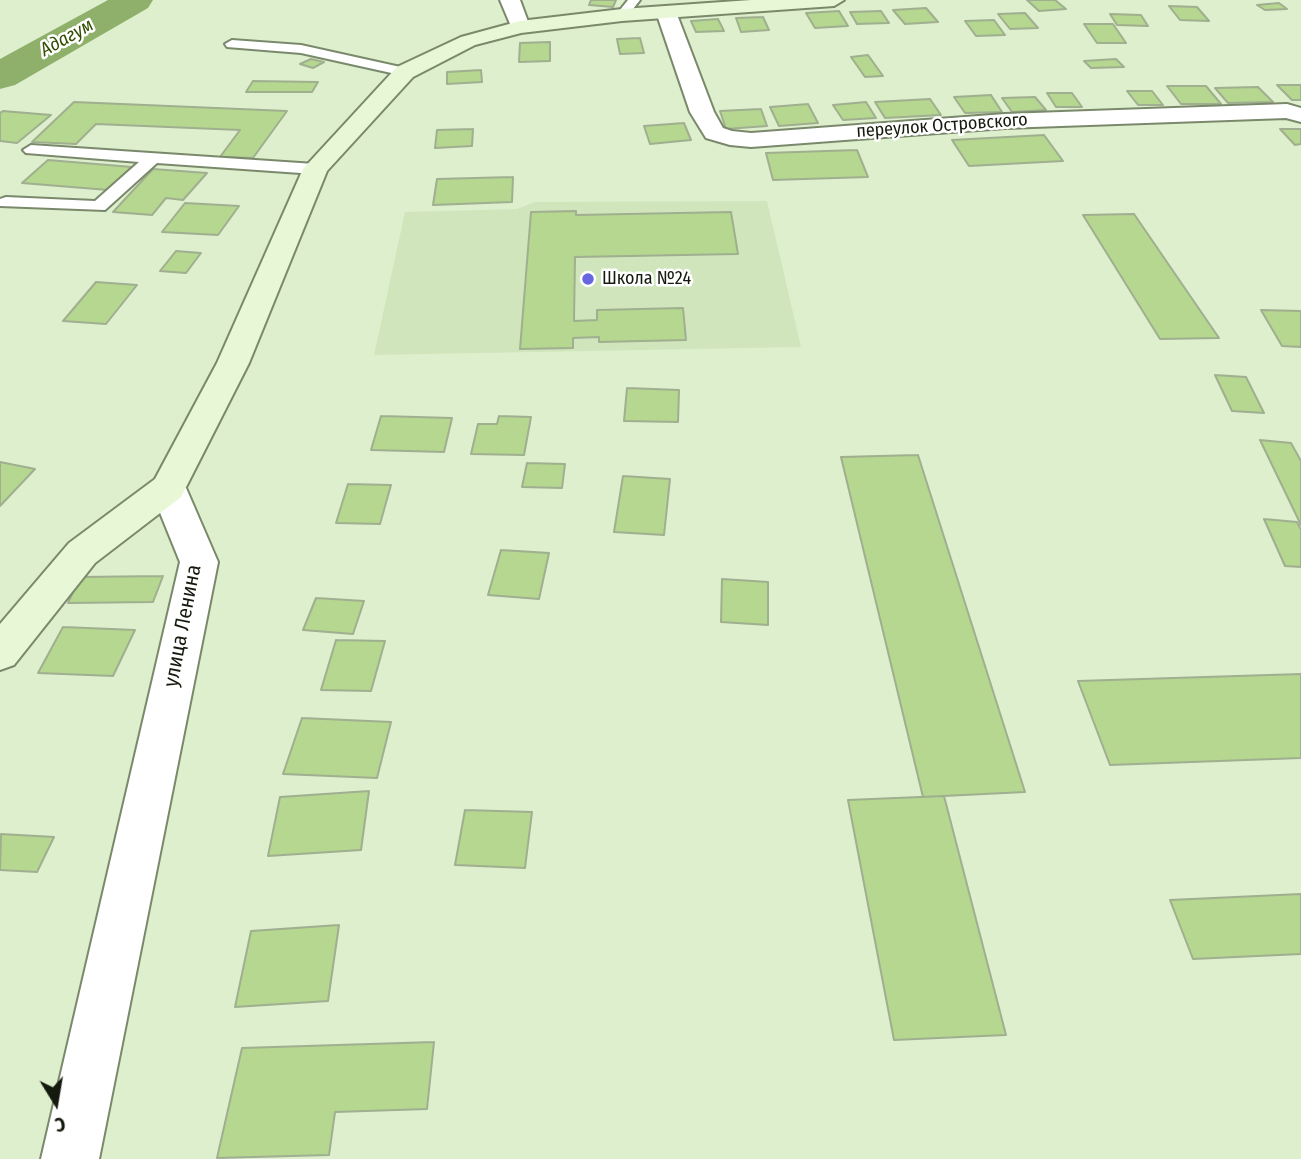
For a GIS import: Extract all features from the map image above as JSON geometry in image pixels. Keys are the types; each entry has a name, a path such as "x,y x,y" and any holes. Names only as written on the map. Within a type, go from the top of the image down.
{"main road":[{"path":"0,653 82,553 168,488 233,363 315,169 405,72 468,41 520,27 628,7 666,12 834,0"}],"street":[{"path":"510,0 520,27"},
{"name":"переулок Островского","path":"666,12 702,112 713,133 730,138 751,140 1005,121 1264,111 1287,111 1301,115"},
{"name":"улица Ленина","path":"71,1159 199,562 168,488"}],"lane":[{"path":"232,44 301,49 405,72"},
{"path":"31,150 315,169"},
{"path":"6,202 99,206 152,158"}],"shaded area":[{"name":"Школа №24","path":"767,201 801,347 374,355 405,212 517,209 535,202"}],"building":[{"path":"591,0 616,0 613,7 589,5"},
{"path":"1027,0 1055,0 1066,9 1039,11"},
{"path":"1279,3 1287,9 1265,10 1257,5"},
{"path":"1169,6 1197,7 1209,21 1180,20"},
{"path":"926,8 938,22 905,24 893,10"},
{"path":"839,11 848,26 815,28 806,13"},
{"path":"881,11 889,23 857,24 850,12"},
{"path":"1025,13 1038,28 1010,29 998,14"},
{"path":"1110,14 1141,15 1148,26 1117,25"},
{"path":"763,17 769,30 741,32 736,18"},
{"path":"718,19 724,31 696,32 691,21"},
{"path":"994,20 1005,35 976,36 965,21"},
{"path":"1084,24 1113,24 1126,43 1097,43"},
{"path":"640,38 644,53 620,54 617,39"},
{"path":"550,42 550,61 519,62 520,43"},
{"path":"868,55 883,76 865,77 851,57"},
{"path":"311,59 324,62 313,68 300,64"},
{"path":"1116,59 1124,67 1091,68 1084,61"},
{"path":"481,70 482,82 447,84 447,72"},
{"path":"253,81 318,82 312,92 246,92"},
{"path":"1277,85 1301,85 1301,100 1292,100"},
{"path":"1167,86 1206,86 1221,104 1181,104"},
{"path":"1258,87 1273,102 1228,103 1215,88"},
{"path":"1127,91 1152,91 1163,105 1138,105"},
{"path":"1047,93 1072,93 1082,107 1056,107"},
{"path":"991,95 1002,112 965,113 954,97"},
{"path":"1035,97 1046,110 1012,112 1002,98"},
{"path":"930,99 941,115 885,118 875,102"},
{"path":"74,102 287,111 253,158 220,157 240,130 96,124 76,144 32,142"},
{"path":"866,102 876,118 843,120 833,105"},
{"path":"808,104 818,123 779,126 770,107"},
{"path":"761,109 767,126 726,129 720,111"},
{"path":"3,111 51,115 17,143 0,141 0,113"},
{"path":"684,123 691,140 650,144 644,126"},
{"path":"473,129 472,146 435,148 437,130"},
{"path":"1280,129 1301,129 1301,144 1295,145"},
{"path":"1044,135 1063,161 969,166 952,140"},
{"path":"857,150 868,177 773,180 766,153"},
{"path":"48,160 132,167 108,190 22,183"},
{"path":"153,169 207,173 183,200 166,198 152,215 113,212"},
{"path":"513,177 512,202 433,205 437,179"},
{"path":"185,203 239,206 218,235 162,232"},
{"path":"576,211 576,215 731,212 738,254 575,257 574,321 597,320 597,310 683,308 686,340 599,342 599,337 573,338 573,348 520,349 531,212"},
{"path":"1134,214 1219,338 1160,339 1083,215"},
{"path":"176,251 201,253 186,273 160,271"},
{"path":"96,282 137,285 106,324 63,321"},
{"path":"1261,310 1301,311 1301,347 1282,346"},
{"path":"1215,375 1246,377 1264,413 1232,411"},
{"path":"627,388 679,390 678,422 624,421"},
{"path":"381,416 452,418 444,452 371,450"},
{"path":"499,416 531,417 524,455 471,454 478,424 497,424"},
{"path":"1260,440 1291,443 1301,461 1301,525"},
{"path":"918,455 1025,792 923,797 841,457"},
{"path":"0,462 35,469 0,506"},
{"path":"527,463 565,464 562,488 522,487"},
{"path":"623,476 670,479 664,535 614,532"},
{"path":"348,484 391,485 380,524 336,523"},
{"path":"1264,519 1297,522 1301,530 1301,567 1285,566"},
{"path":"501,550 549,553 539,599 488,595"},
{"path":"163,576 153,602 68,603 80,577"},
{"path":"722,579 768,582 768,625 721,622"},
{"path":"316,598 364,601 353,634 303,630"},
{"path":"63,627 135,630 113,676 38,673"},
{"path":"336,640 385,641 371,691 321,690"},
{"path":"1301,674 1301,758 1110,765 1078,681"},
{"path":"302,718 391,722 377,778 283,774"},
{"path":"369,791 361,850 268,856 280,797"},
{"path":"944,796 1006,1035 894,1040 848,800"},
{"path":"465,810 532,812 525,868 455,865"},
{"path":"1,834 54,837 37,872 0,870"},
{"path":"1301,894 1301,954 1193,959 1170,900"},
{"path":"339,925 328,1001 235,1007 251,931"},
{"path":"434,1042 427,1109 335,1112 329,1155 217,1158 242,1048"}],"waterway":[{"name":"Адагум","path":"0,76 135,0"}],"place":[{"name":"Школа №24","path":"588,279"}]}
